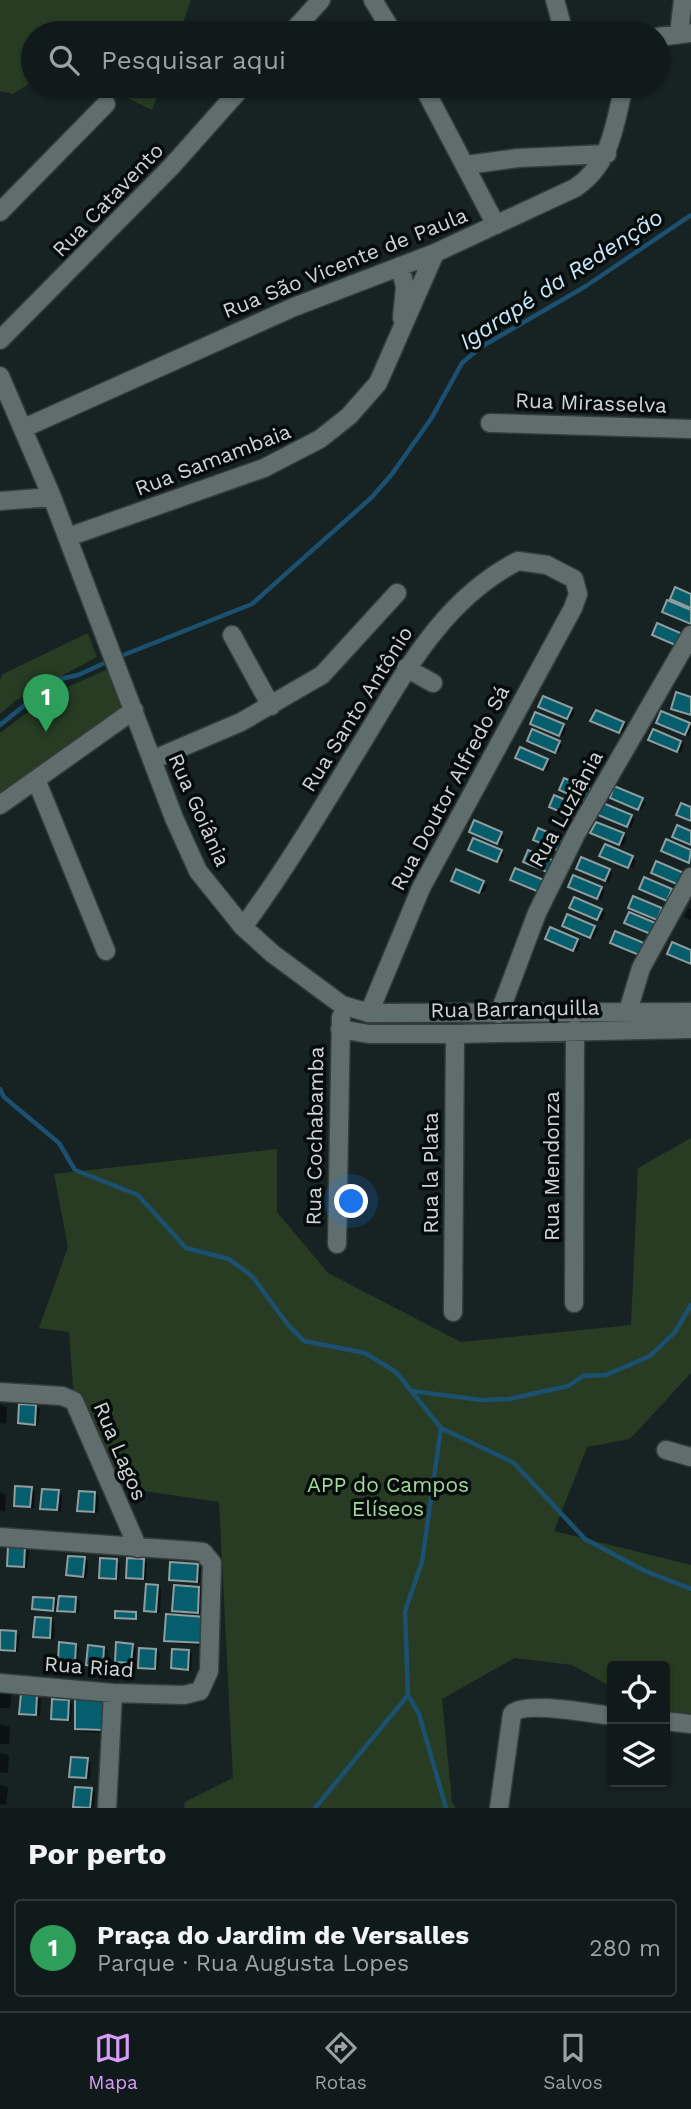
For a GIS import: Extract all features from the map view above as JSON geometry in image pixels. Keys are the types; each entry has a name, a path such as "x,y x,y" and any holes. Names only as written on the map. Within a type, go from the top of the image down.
{"street":[{"path":"302,21 321,0"},
{"path":"373,0 386,21"},
{"path":"555,0 561,21"},
{"path":"683,0 685,33"},
{"name":"Rua Catavento","path":"0,341 162,176 232,98"},
{"path":"430,98 496,225"},
{"name":"Rua São Vicente de Paula","path":"24,428 171,360 435,253 575,188 594,174 607,154 621,98"},
{"path":"0,212 106,104"},
{"path":"466,165 518,158 607,154"},
{"name":"Rua Samambaia","path":"68,537 264,468 310,446 349,416 370,394 385,371 435,253"},
{"path":"400,266 405,287 401,336"},
{"name":"Rua Goiânia","path":"0,376 52,497 152,760 198,871 243,928 342,1005 369,1013 691,1012"},
{"name":"Rua Mirasselva","path":"489,422 691,429"},
{"path":"0,501 52,497"},
{"name":"Rua Santo Antônio","path":"243,928 295,853 406,668 442,620 468,596 515,562 530,560 547,565 575,579 579,588"},
{"name":"Rua Doutor Alfredo Sá","path":"369,1013 421,888 573,608 579,588"},
{"path":"152,760 271,706 322,675 397,593"},
{"path":"232,635 271,706"},
{"name":"Rua Luziânia","path":"499,1014 537,913 576,834 691,635"},
{"path":"406,668 433,683"},
{"path":"0,805 37,782 134,710"},
{"path":"37,782 106,951"},
{"path":"628,1011 640,968 691,877"},
{"name":"Rua Cochabamba","path":"337,1244 342,1005"},
{"name":"Rua Barranquilla","path":"340,1029 369,1034 691,1029"},
{"name":"Rua Mendonza","path":"574,1303 575,1030"},
{"name":"Rua la Plata","path":"453,1312 455,1034"},
{"name":"Rua Lagos","path":"0,1392 74,1401 138,1548"},
{"path":"666,1450 691,1457"},
{"path":"0,1537 138,1548"},
{"name":"Rua Riad","path":"0,1682 113,1693 175,1694 200,1691 209,1671 212,1563 203,1552 138,1548"},
{"path":"107,1808 113,1693"},
{"path":"499,1808 512,1714 525,1707 607,1715"},
{"path":"670,1722 691,1724"}],"green space":[{"path":"0,0 191,0 183,21 21,21 21,89 13,94 0,91"},
{"path":"128,98 156,98 152,110"},
{"path":"88,633 97,657 15,701 0,714 0,680 3,674"},
{"path":"108,669 123,709 0,796 0,733 52,694"},
{"name":"APP do Campos Elíseos","path":"691,1138 691,1373 630,1439 587,1447 554,1531 691,1565 691,1714 670,1712 670,1661 607,1661 607,1684 572,1665 515,1658 442,1699 452,1802 456,1808 184,1808 185,1802 233,1778 219,1502 123,1488 73,1387 69,1332 39,1328 68,1247 54,1174 277,1149 277,1212 328,1273 461,1342 631,1325 638,1168"}],"building":[{"path":"675,587 691,594 691,608 670,599"},
{"path":"667,600 691,610 691,624 662,612"},
{"path":"657,623 685,635 680,647 652,635"},
{"path":"676,692 691,697 691,715 671,709"},
{"path":"543,696 572,708 567,719 538,707"},
{"path":"596,710 624,722 619,733 590,721"},
{"path":"661,711 690,723 685,735 656,723"},
{"path":"535,712 564,724 559,736 530,724"},
{"path":"532,729 560,741 555,753 527,741"},
{"path":"653,729 681,741 677,752 648,740"},
{"path":"520,747 548,759 543,770 515,758"},
{"path":"564,778 592,790 587,802 559,790"},
{"path":"614,786 643,798 638,810 610,798"},
{"path":"554,795 582,807 577,819 549,807"},
{"path":"603,803 632,815 627,827 598,815"},
{"path":"681,803 691,807 691,821 676,815"},
{"path":"474,820 502,832 497,844 469,832"},
{"path":"596,822 624,833 619,845 590,833"},
{"path":"677,825 691,831 691,845 672,837"},
{"path":"538,828 567,840 562,852 533,840"},
{"path":"473,838 502,850 497,862 468,850"},
{"path":"666,839 691,850 689,863 661,851"},
{"path":"605,844 633,856 628,868 599,856"},
{"path":"528,850 557,862 552,874 523,862"},
{"path":"581,857 610,869 605,881 576,869"},
{"path":"656,861 684,873 679,885 651,873"},
{"path":"515,868 544,880 539,892 510,880"},
{"path":"456,869 484,881 479,893 451,881"},
{"path":"573,875 602,887 597,899 568,887"},
{"path":"644,877 672,889 667,901 639,889"},
{"path":"633,896 662,908 657,920 628,908"},
{"path":"574,897 602,909 597,920 569,908"},
{"path":"629,912 658,924 653,935 624,923"},
{"path":"567,914 595,926 590,938 562,926"},
{"path":"550,927 578,939 573,951 545,939"},
{"path":"615,931 644,943 639,955 610,943"},
{"path":"672,942 691,950 691,964 667,954"},
{"path":"19,1404 36,1405 35,1425 18,1423"},
{"path":"15,1486 32,1487 30,1507 14,1506"},
{"path":"42,1489 59,1490 57,1510 40,1509"},
{"path":"79,1491 95,1492 94,1512 77,1511"},
{"path":"8,1546 25,1547 24,1567 7,1566"},
{"path":"68,1556 85,1557 83,1577 66,1575"},
{"path":"100,1558 117,1559 116,1579 99,1578"},
{"path":"127,1558 144,1559 143,1579 126,1578"},
{"path":"170,1562 198,1564 197,1582 169,1580"},
{"path":"146,1584 158,1585 156,1612 144,1611"},
{"path":"174,1585 199,1587 198,1613 172,1611"},
{"path":"59,1596 76,1597 75,1612 57,1611"},
{"path":"33,1597 54,1598 53,1611 32,1609"},
{"path":"115,1611 136,1612 136,1619 115,1618"},
{"path":"166,1614 205,1617 204,1643 164,1641"},
{"path":"35,1617 51,1618 50,1638 33,1637"},
{"path":"0,1630 16,1631 15,1651 0,1650"},
{"path":"59,1642 76,1644 75,1663 58,1662"},
{"path":"116,1642 133,1644 131,1663 115,1662"},
{"path":"88,1645 104,1647 103,1667 86,1665"},
{"path":"139,1648 156,1649 155,1669 138,1668"},
{"path":"172,1649 189,1650 188,1670 171,1668"},
{"path":"21,1694 37,1695 36,1715 19,1714"},
{"path":"75,1696 105,1697 104,1730 75,1729"},
{"path":"52,1699 69,1700 68,1720 51,1719"},
{"path":"71,1757 88,1758 86,1778 69,1777"},
{"path":"75,1787 92,1788 90,1808 73,1807"}],"waterway":[{"name":"Igarapé da Redenção","path":"116,658 252,604 372,497 431,419 462,363 481,347 586,286 691,215"},
{"name":"Igarapé da Redenção","path":"0,725 56,680 78,675 109,661"},
{"path":"0,1089 4,1097 59,1143 75,1170 138,1195 186,1248 229,1259 252,1276 288,1325 304,1341 365,1353 396,1372 441,1428 514,1463 585,1539 645,1571 691,1589"},
{"path":"412,1391 481,1400 509,1399 568,1386 583,1376 606,1375 650,1356 675,1332 691,1305"},
{"path":"441,1428 422,1562 405,1611 408,1695 419,1714 446,1808"},
{"path":"315,1808 408,1695"}],"place":[{"name":"Praça do Jardim de Versalles","path":"46,732"}]}
